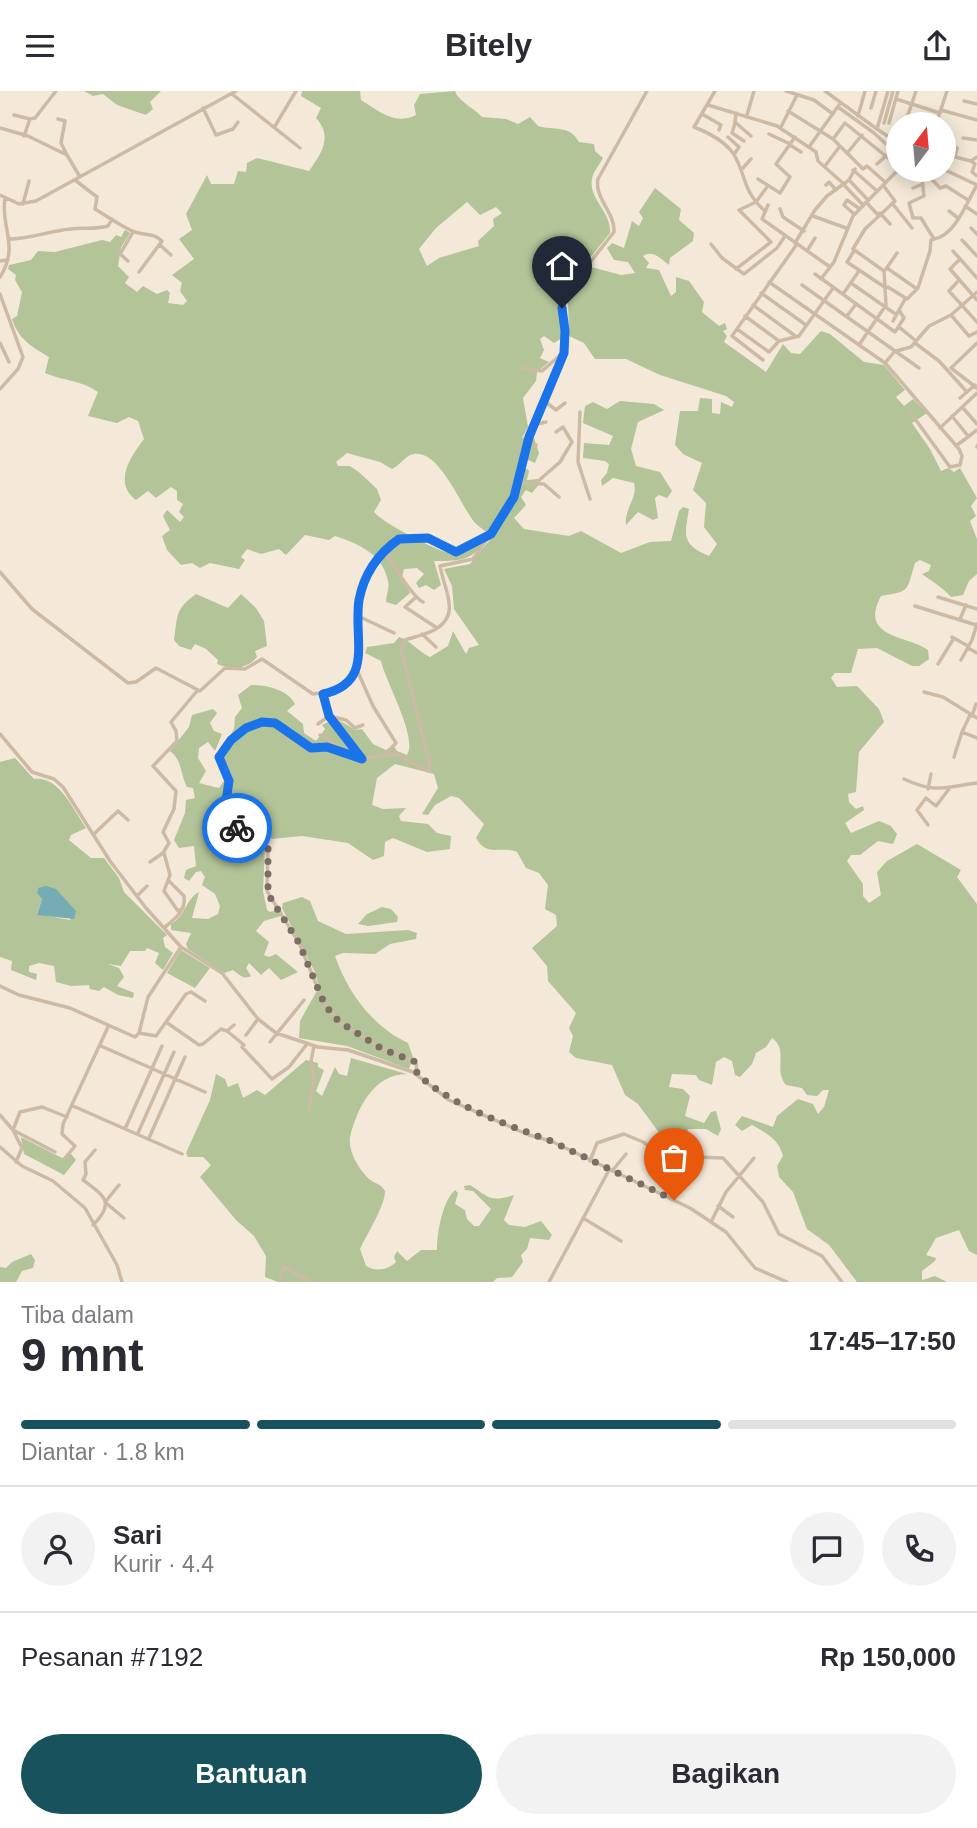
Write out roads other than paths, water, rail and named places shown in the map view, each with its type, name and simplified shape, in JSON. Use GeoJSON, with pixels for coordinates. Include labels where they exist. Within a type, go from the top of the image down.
{"type":"FeatureCollection","features":[{"type":"Feature","properties":{"kind":"street"},"geometry":{"type":"LineString","coordinates":[[14,115],[35,118],[56,91]]}},
{"type":"Feature","properties":{"kind":"street"},"geometry":{"type":"LineString","coordinates":[[275,126],[296,91]]}},
{"type":"Feature","properties":{"kind":"street"},"geometry":{"type":"LineString","coordinates":[[417,1074],[416,1062],[382,1049],[334,1017],[324,1003],[290,927],[268,894],[268,848],[239,830],[224,815],[229,781],[219,757],[231,740],[246,728],[262,722],[275,723],[307,747],[338,750],[362,759],[395,754],[423,770],[430,769],[401,652],[405,641],[437,628],[447,618],[451,606],[440,566],[473,559],[513,500],[533,425],[564,352],[563,297],[614,232],[613,219],[598,189],[598,179],[647,91]]}},
{"type":"Feature","properties":{"kind":"street"},"geometry":{"type":"LineString","coordinates":[[715,91],[694,127],[721,139],[735,153],[755,202],[765,211]]}},
{"type":"Feature","properties":{"kind":"street"},"geometry":{"type":"LineString","coordinates":[[747,115],[754,91]]}},
{"type":"Feature","properties":{"kind":"street"},"geometry":{"type":"LineString","coordinates":[[786,91],[814,100],[833,114]]}},
{"type":"Feature","properties":{"kind":"street"},"geometry":{"type":"LineString","coordinates":[[825,91],[886,144]]}},
{"type":"Feature","properties":{"kind":"street"},"geometry":{"type":"LineString","coordinates":[[859,116],[865,91]]}},
{"type":"Feature","properties":{"kind":"street"},"geometry":{"type":"LineString","coordinates":[[871,109],[875,91]]}},
{"type":"Feature","properties":{"kind":"street"},"geometry":{"type":"LineString","coordinates":[[877,129],[888,91]]}},
{"type":"Feature","properties":{"kind":"street"},"geometry":{"type":"LineString","coordinates":[[896,91],[896,100],[887,121],[896,91]]}},
{"type":"Feature","properties":{"kind":"street"},"geometry":{"type":"LineString","coordinates":[[909,112],[916,91]]}},
{"type":"Feature","properties":{"kind":"street"},"geometry":{"type":"LineString","coordinates":[[941,111],[947,91]]}},
{"type":"Feature","properties":{"kind":"street"},"geometry":{"type":"LineString","coordinates":[[0,195],[23,204],[36,201],[231,93],[300,148]]}},
{"type":"Feature","properties":{"kind":"street"},"geometry":{"type":"LineString","coordinates":[[780,128],[796,93]]}},
{"type":"Feature","properties":{"kind":"street"},"geometry":{"type":"LineString","coordinates":[[896,100],[977,120]]}},
{"type":"Feature","properties":{"kind":"street"},"geometry":{"type":"LineString","coordinates":[[964,101],[977,104]]}},
{"type":"Feature","properties":{"kind":"street"},"geometry":{"type":"LineString","coordinates":[[708,105],[747,115],[795,137],[818,153],[818,161],[824,167],[890,224]]}},
{"type":"Feature","properties":{"kind":"street"},"geometry":{"type":"LineString","coordinates":[[809,147],[839,105]]}},
{"type":"Feature","properties":{"kind":"street"},"geometry":{"type":"LineString","coordinates":[[839,105],[886,135]]}},
{"type":"Feature","properties":{"kind":"street"},"geometry":{"type":"LineString","coordinates":[[203,108],[216,135],[233,129],[238,122]]}},
{"type":"Feature","properties":{"kind":"street"},"geometry":{"type":"LineString","coordinates":[[788,111],[833,139],[863,169],[867,166],[895,200],[879,214],[847,262],[905,299]]}},
{"type":"Feature","properties":{"kind":"street"},"geometry":{"type":"LineString","coordinates":[[736,113],[732,133],[744,141]]}},
{"type":"Feature","properties":{"kind":"street"},"geometry":{"type":"LineString","coordinates":[[702,114],[720,127],[734,124],[751,135]]}},
{"type":"Feature","properties":{"kind":"street"},"geometry":{"type":"LineString","coordinates":[[24,136],[30,119]]}},
{"type":"Feature","properties":{"kind":"street"},"geometry":{"type":"LineString","coordinates":[[58,119],[66,122],[61,143],[80,177]]}},
{"type":"Feature","properties":{"kind":"street"},"geometry":{"type":"LineString","coordinates":[[833,139],[845,123],[886,154]]}},
{"type":"Feature","properties":{"kind":"street"},"geometry":{"type":"LineString","coordinates":[[0,128],[67,155]]}},
{"type":"Feature","properties":{"kind":"street"},"geometry":{"type":"LineString","coordinates":[[769,134],[801,152]]}},
{"type":"Feature","properties":{"kind":"street"},"geometry":{"type":"LineString","coordinates":[[848,152],[862,135]]}},
{"type":"Feature","properties":{"kind":"street"},"geometry":{"type":"LineString","coordinates":[[728,137],[739,147],[735,153]]}},
{"type":"Feature","properties":{"kind":"street"},"geometry":{"type":"LineString","coordinates":[[758,179],[779,193],[790,177],[776,166],[795,137]]}},
{"type":"Feature","properties":{"kind":"street"},"geometry":{"type":"LineString","coordinates":[[963,138],[977,140]]}},
{"type":"Feature","properties":{"kind":"street"},"geometry":{"type":"LineString","coordinates":[[824,167],[840,146]]}},
{"type":"Feature","properties":{"kind":"street"},"geometry":{"type":"LineString","coordinates":[[877,164],[886,156]]}},
{"type":"Feature","properties":{"kind":"street"},"geometry":{"type":"LineString","coordinates":[[956,157],[975,164],[972,172],[977,176]]}},
{"type":"Feature","properties":{"kind":"street"},"geometry":{"type":"LineString","coordinates":[[971,161],[977,157]]}},
{"type":"Feature","properties":{"kind":"street"},"geometry":{"type":"LineString","coordinates":[[743,168],[751,159]]}},
{"type":"Feature","properties":{"kind":"street"},"geometry":{"type":"LineString","coordinates":[[763,360],[732,338],[752,305],[827,196],[844,185],[854,170],[876,190]]}},
{"type":"Feature","properties":{"kind":"street"},"geometry":{"type":"LineString","coordinates":[[893,321],[905,299],[917,289],[931,240],[944,237],[977,185],[956,175]]}},
{"type":"Feature","properties":{"kind":"street"},"geometry":{"type":"LineString","coordinates":[[75,180],[97,197],[96,210],[133,232],[154,235],[162,241],[139,272]]}},
{"type":"Feature","properties":{"kind":"street"},"geometry":{"type":"LineString","coordinates":[[849,180],[864,204]]}},
{"type":"Feature","properties":{"kind":"street"},"geometry":{"type":"LineString","coordinates":[[23,204],[29,181]]}},
{"type":"Feature","properties":{"kind":"street"},"geometry":{"type":"LineString","coordinates":[[826,185],[829,182],[836,190]]}},
{"type":"Feature","properties":{"kind":"street"},"geometry":{"type":"LineString","coordinates":[[821,279],[830,267],[854,214],[886,182]]}},
{"type":"Feature","properties":{"kind":"street"},"geometry":{"type":"LineString","coordinates":[[934,182],[940,188],[946,186],[968,200]]}},
{"type":"Feature","properties":{"kind":"street"},"geometry":{"type":"LineString","coordinates":[[913,188],[923,184],[925,196],[910,202],[911,210],[914,218],[921,218],[934,239]]}},
{"type":"Feature","properties":{"kind":"street"},"geometry":{"type":"LineString","coordinates":[[736,269],[772,241],[738,210],[755,202],[767,187]]}},
{"type":"Feature","properties":{"kind":"street"},"geometry":{"type":"LineString","coordinates":[[0,277],[8,260],[9,239],[2,214],[5,198]]}},
{"type":"Feature","properties":{"kind":"street"},"geometry":{"type":"LineString","coordinates":[[854,214],[844,205],[846,200],[864,204]]}},
{"type":"Feature","properties":{"kind":"street"},"geometry":{"type":"LineString","coordinates":[[892,203],[912,228]]}},
{"type":"Feature","properties":{"kind":"street"},"geometry":{"type":"LineString","coordinates":[[768,205],[762,219],[830,267]]}},
{"type":"Feature","properties":{"kind":"street"},"geometry":{"type":"LineString","coordinates":[[965,206],[977,214]]}},
{"type":"Feature","properties":{"kind":"street"},"geometry":{"type":"LineString","coordinates":[[780,209],[783,217],[804,231]]}},
{"type":"Feature","properties":{"kind":"street"},"geometry":{"type":"LineString","coordinates":[[949,211],[958,218]]}},
{"type":"Feature","properties":{"kind":"street"},"geometry":{"type":"LineString","coordinates":[[813,216],[846,228]]}},
{"type":"Feature","properties":{"kind":"street"},"geometry":{"type":"LineString","coordinates":[[9,239],[69,229],[94,229],[108,226],[112,219]]}},
{"type":"Feature","properties":{"kind":"street"},"geometry":{"type":"LineString","coordinates":[[971,228],[977,234]]}},
{"type":"Feature","properties":{"kind":"street"},"geometry":{"type":"LineString","coordinates":[[128,261],[120,254],[133,232]]}},
{"type":"Feature","properties":{"kind":"street"},"geometry":{"type":"LineString","coordinates":[[711,244],[736,269],[745,274],[777,249],[785,236]]}},
{"type":"Feature","properties":{"kind":"street"},"geometry":{"type":"LineString","coordinates":[[807,251],[815,238]]}},
{"type":"Feature","properties":{"kind":"street"},"geometry":{"type":"LineString","coordinates":[[962,240],[977,256]]}},
{"type":"Feature","properties":{"kind":"street"},"geometry":{"type":"LineString","coordinates":[[858,242],[863,245]]}},
{"type":"Feature","properties":{"kind":"street"},"geometry":{"type":"LineString","coordinates":[[160,245],[171,255]]}},
{"type":"Feature","properties":{"kind":"street"},"geometry":{"type":"LineString","coordinates":[[854,251],[917,289]]}},
{"type":"Feature","properties":{"kind":"street"},"geometry":{"type":"LineString","coordinates":[[953,265],[953,251],[977,278]]}},
{"type":"Feature","properties":{"kind":"street"},"geometry":{"type":"LineString","coordinates":[[859,345],[885,307],[885,270],[897,253]]}},
{"type":"Feature","properties":{"kind":"street"},"geometry":{"type":"LineString","coordinates":[[886,363],[896,351],[908,349],[929,326],[951,315],[976,296],[950,269],[960,259]]}},
{"type":"Feature","properties":{"kind":"street"},"geometry":{"type":"LineString","coordinates":[[0,261],[8,260]]}},
{"type":"Feature","properties":{"kind":"street"},"geometry":{"type":"LineString","coordinates":[[843,294],[859,271]]}},
{"type":"Feature","properties":{"kind":"street"},"geometry":{"type":"LineString","coordinates":[[815,274],[895,332],[900,327],[904,317],[851,283]]}},
{"type":"Feature","properties":{"kind":"street"},"geometry":{"type":"LineString","coordinates":[[959,281],[949,291],[977,321]]}},
{"type":"Feature","properties":{"kind":"street"},"geometry":{"type":"LineString","coordinates":[[769,282],[886,363],[956,446],[962,456],[960,465],[954,469],[910,412]]}},
{"type":"Feature","properties":{"kind":"street"},"geometry":{"type":"LineString","coordinates":[[802,285],[919,368]]}},
{"type":"Feature","properties":{"kind":"street"},"geometry":{"type":"LineString","coordinates":[[752,305],[799,336],[833,288]]}},
{"type":"Feature","properties":{"kind":"street"},"geometry":{"type":"LineString","coordinates":[[761,293],[806,325]]}},
{"type":"Feature","properties":{"kind":"street"},"geometry":{"type":"LineString","coordinates":[[0,294],[23,357],[18,369],[0,389]]}},
{"type":"Feature","properties":{"kind":"street"},"geometry":{"type":"LineString","coordinates":[[847,317],[856,304]]}},
{"type":"Feature","properties":{"kind":"street"},"geometry":{"type":"LineString","coordinates":[[951,315],[969,336],[977,332]]}},
{"type":"Feature","properties":{"kind":"street"},"geometry":{"type":"LineString","coordinates":[[745,316],[779,341]]}},
{"type":"Feature","properties":{"kind":"street"},"geometry":{"type":"LineString","coordinates":[[900,327],[939,361],[967,392]]}},
{"type":"Feature","properties":{"kind":"street"},"geometry":{"type":"LineString","coordinates":[[737,328],[770,351],[779,341],[790,339],[794,335]]}},
{"type":"Feature","properties":{"kind":"street"},"geometry":{"type":"LineString","coordinates":[[0,343],[9,362]]}},
{"type":"Feature","properties":{"kind":"street"},"geometry":{"type":"LineString","coordinates":[[960,398],[976,386],[961,378],[951,368],[977,343]]}},
{"type":"Feature","properties":{"kind":"street"},"geometry":{"type":"LineString","coordinates":[[523,368],[542,371],[564,352]]}},
{"type":"Feature","properties":{"kind":"street"},"geometry":{"type":"LineString","coordinates":[[940,428],[977,393]]}},
{"type":"Feature","properties":{"kind":"street"},"geometry":{"type":"LineString","coordinates":[[543,400],[556,410],[565,403]]}},
{"type":"Feature","properties":{"kind":"street"},"geometry":{"type":"LineString","coordinates":[[963,408],[977,424]]}},
{"type":"Feature","properties":{"kind":"street"},"geometry":{"type":"LineString","coordinates":[[580,412],[575,442],[579,474],[590,499]]}},
{"type":"Feature","properties":{"kind":"street"},"geometry":{"type":"LineString","coordinates":[[952,416],[969,437]]}},
{"type":"Feature","properties":{"kind":"street"},"geometry":{"type":"LineString","coordinates":[[533,425],[546,422]]}},
{"type":"Feature","properties":{"kind":"street"},"geometry":{"type":"LineString","coordinates":[[556,432],[563,428],[575,442]]}},
{"type":"Feature","properties":{"kind":"street"},"geometry":{"type":"LineString","coordinates":[[956,446],[977,430]]}},
{"type":"Feature","properties":{"kind":"street"},"geometry":{"type":"LineString","coordinates":[[537,482],[560,462],[575,442]]}},
{"type":"Feature","properties":{"kind":"street"},"geometry":{"type":"LineString","coordinates":[[525,449],[536,445]]}},
{"type":"Feature","properties":{"kind":"street"},"geometry":{"type":"LineString","coordinates":[[518,483],[537,482],[547,485],[559,497]]}},
{"type":"Feature","properties":{"kind":"street"},"geometry":{"type":"LineString","coordinates":[[383,756],[393,749],[396,743],[373,706],[357,670],[358,616],[366,577],[380,555],[399,539],[422,538],[458,552],[491,534]]}},
{"type":"Feature","properties":{"kind":"street"},"geometry":{"type":"LineString","coordinates":[[387,551],[390,561],[415,598],[422,602]]}},
{"type":"Feature","properties":{"kind":"street"},"geometry":{"type":"LineString","coordinates":[[0,572],[25,603],[125,681],[133,684],[156,668],[197,691]]}},
{"type":"Feature","properties":{"kind":"street"},"geometry":{"type":"LineString","coordinates":[[938,597],[977,609]]}},
{"type":"Feature","properties":{"kind":"street"},"geometry":{"type":"LineString","coordinates":[[415,598],[405,607],[437,628]]}},
{"type":"Feature","properties":{"kind":"street"},"geometry":{"type":"LineString","coordinates":[[960,619],[966,605]]}},
{"type":"Feature","properties":{"kind":"street"},"geometry":{"type":"LineString","coordinates":[[915,606],[977,624],[961,660]]}},
{"type":"Feature","properties":{"kind":"street"},"geometry":{"type":"LineString","coordinates":[[358,616],[394,633]]}},
{"type":"Feature","properties":{"kind":"street"},"geometry":{"type":"LineString","coordinates":[[422,634],[436,647]]}},
{"type":"Feature","properties":{"kind":"street"},"geometry":{"type":"LineString","coordinates":[[938,664],[953,637],[977,653]]}},
{"type":"Feature","properties":{"kind":"street"},"geometry":{"type":"LineString","coordinates":[[150,862],[163,853],[169,842],[163,830],[174,809],[176,789],[161,778],[153,766],[177,741],[171,722],[197,691],[225,668],[245,669],[262,659],[312,694],[323,694],[343,687],[357,670]]}},
{"type":"Feature","properties":{"kind":"street"},"geometry":{"type":"LineString","coordinates":[[924,692],[943,697],[973,716]]}},
{"type":"Feature","properties":{"kind":"street"},"geometry":{"type":"LineString","coordinates":[[323,694],[329,716],[362,759]]}},
{"type":"Feature","properties":{"kind":"street"},"geometry":{"type":"LineString","coordinates":[[954,757],[962,732],[973,716],[976,704]]}},
{"type":"Feature","properties":{"kind":"street"},"geometry":{"type":"LineString","coordinates":[[318,724],[329,716],[346,720],[355,728],[363,725]]}},
{"type":"Feature","properties":{"kind":"street"},"geometry":{"type":"LineString","coordinates":[[962,732],[977,738]]}},
{"type":"Feature","properties":{"kind":"street"},"geometry":{"type":"LineString","coordinates":[[0,734],[32,772],[54,779],[63,787],[137,896],[181,947],[222,973],[258,1019],[276,1034],[313,1046],[348,1050],[417,1074],[449,1100],[529,1135],[551,1141],[684,1205],[734,1240],[755,1268],[787,1282]]}},
{"type":"Feature","properties":{"kind":"street"},"geometry":{"type":"LineString","coordinates":[[320,736],[330,740],[338,750]]}},
{"type":"Feature","properties":{"kind":"street"},"geometry":{"type":"LineString","coordinates":[[928,789],[932,773]]}},
{"type":"Feature","properties":{"kind":"street"},"geometry":{"type":"LineString","coordinates":[[905,779],[928,789],[949,789],[977,783]]}},
{"type":"Feature","properties":{"kind":"street"},"geometry":{"type":"LineString","coordinates":[[928,825],[917,810],[922,801],[926,798],[936,806],[949,789]]}},
{"type":"Feature","properties":{"kind":"street"},"geometry":{"type":"LineString","coordinates":[[94,834],[117,812],[128,820]]}},
{"type":"Feature","properties":{"kind":"street"},"geometry":{"type":"LineString","coordinates":[[163,853],[170,874],[164,891],[173,908],[178,911],[183,908]]}},
{"type":"Feature","properties":{"kind":"street"},"geometry":{"type":"LineString","coordinates":[[165,927],[183,908],[185,896],[169,881]]}},
{"type":"Feature","properties":{"kind":"street"},"geometry":{"type":"LineString","coordinates":[[137,896],[147,886]]}},
{"type":"Feature","properties":{"kind":"street"},"geometry":{"type":"LineString","coordinates":[[0,986],[19,995],[70,1008],[133,1037],[139,1033],[148,997],[181,947]]}},
{"type":"Feature","properties":{"kind":"street"},"geometry":{"type":"LineString","coordinates":[[139,1033],[156,1036],[186,993],[191,992],[205,1000]]}},
{"type":"Feature","properties":{"kind":"street"},"geometry":{"type":"LineString","coordinates":[[270,1042],[304,1000]]}},
{"type":"Feature","properties":{"kind":"street"},"geometry":{"type":"LineString","coordinates":[[246,1035],[258,1019]]}},
{"type":"Feature","properties":{"kind":"street"},"geometry":{"type":"LineString","coordinates":[[166,1022],[199,1045],[221,1029],[227,1031],[244,1045],[242,1047],[272,1079],[289,1067],[307,1044]]}},
{"type":"Feature","properties":{"kind":"street"},"geometry":{"type":"LineString","coordinates":[[227,1031],[234,1025]]}},
{"type":"Feature","properties":{"kind":"street"},"geometry":{"type":"LineString","coordinates":[[65,1158],[75,1146],[61,1134],[108,1027]]}},
{"type":"Feature","properties":{"kind":"street"},"geometry":{"type":"LineString","coordinates":[[101,1046],[205,1092]]}},
{"type":"Feature","properties":{"kind":"street"},"geometry":{"type":"LineString","coordinates":[[309,1111],[314,1080],[311,1061],[313,1046]]}},
{"type":"Feature","properties":{"kind":"street"},"geometry":{"type":"LineString","coordinates":[[125,1129],[162,1047]]}},
{"type":"Feature","properties":{"kind":"street"},"geometry":{"type":"LineString","coordinates":[[137,1134],[174,1052]]}},
{"type":"Feature","properties":{"kind":"street"},"geometry":{"type":"LineString","coordinates":[[149,1139],[185,1057]]}},
{"type":"Feature","properties":{"kind":"street"},"geometry":{"type":"LineString","coordinates":[[73,1106],[182,1154]]}},
{"type":"Feature","properties":{"kind":"street"},"geometry":{"type":"LineString","coordinates":[[13,1130],[16,1116],[27,1109],[42,1107],[67,1117]]}},
{"type":"Feature","properties":{"kind":"street"},"geometry":{"type":"LineString","coordinates":[[0,1115],[5,1117],[22,1148],[16,1161]]}},
{"type":"Feature","properties":{"kind":"street"},"geometry":{"type":"LineString","coordinates":[[13,1130],[55,1152]]}},
{"type":"Feature","properties":{"kind":"street"},"geometry":{"type":"LineString","coordinates":[[590,1161],[597,1143],[626,1134],[665,1157],[682,1153],[697,1157],[722,1157],[763,1202],[779,1234],[822,1256],[842,1282]]}},
{"type":"Feature","properties":{"kind":"street"},"geometry":{"type":"LineString","coordinates":[[0,1147],[16,1161],[53,1181],[81,1203],[117,1265],[122,1282]]}},
{"type":"Feature","properties":{"kind":"street"},"geometry":{"type":"LineString","coordinates":[[95,1150],[85,1163],[86,1174],[83,1180],[124,1218]]}},
{"type":"Feature","properties":{"kind":"street"},"geometry":{"type":"LineString","coordinates":[[549,1282],[611,1171],[626,1154]]}},
{"type":"Feature","properties":{"kind":"street"},"geometry":{"type":"LineString","coordinates":[[711,1222],[738,1174],[754,1158]]}},
{"type":"Feature","properties":{"kind":"street"},"geometry":{"type":"LineString","coordinates":[[93,1225],[103,1214],[106,1202],[119,1185]]}},
{"type":"Feature","properties":{"kind":"street"},"geometry":{"type":"LineString","coordinates":[[752,1189],[758,1185]]}},
{"type":"Feature","properties":{"kind":"street"},"geometry":{"type":"LineString","coordinates":[[718,1206],[733,1217]]}},
{"type":"Feature","properties":{"kind":"street"},"geometry":{"type":"LineString","coordinates":[[583,1218],[621,1241]]}},
{"type":"Feature","properties":{"kind":"street"},"geometry":{"type":"LineString","coordinates":[[279,1282],[284,1266],[312,1282]]}},
{"type":"Feature","properties":{"kind":"water"},"geometry":{"type":"Polygon","coordinates":[[[46,886],[56,889],[76,911],[74,919],[37,915],[42,899],[37,893],[38,888],[46,886]]]}}]}
